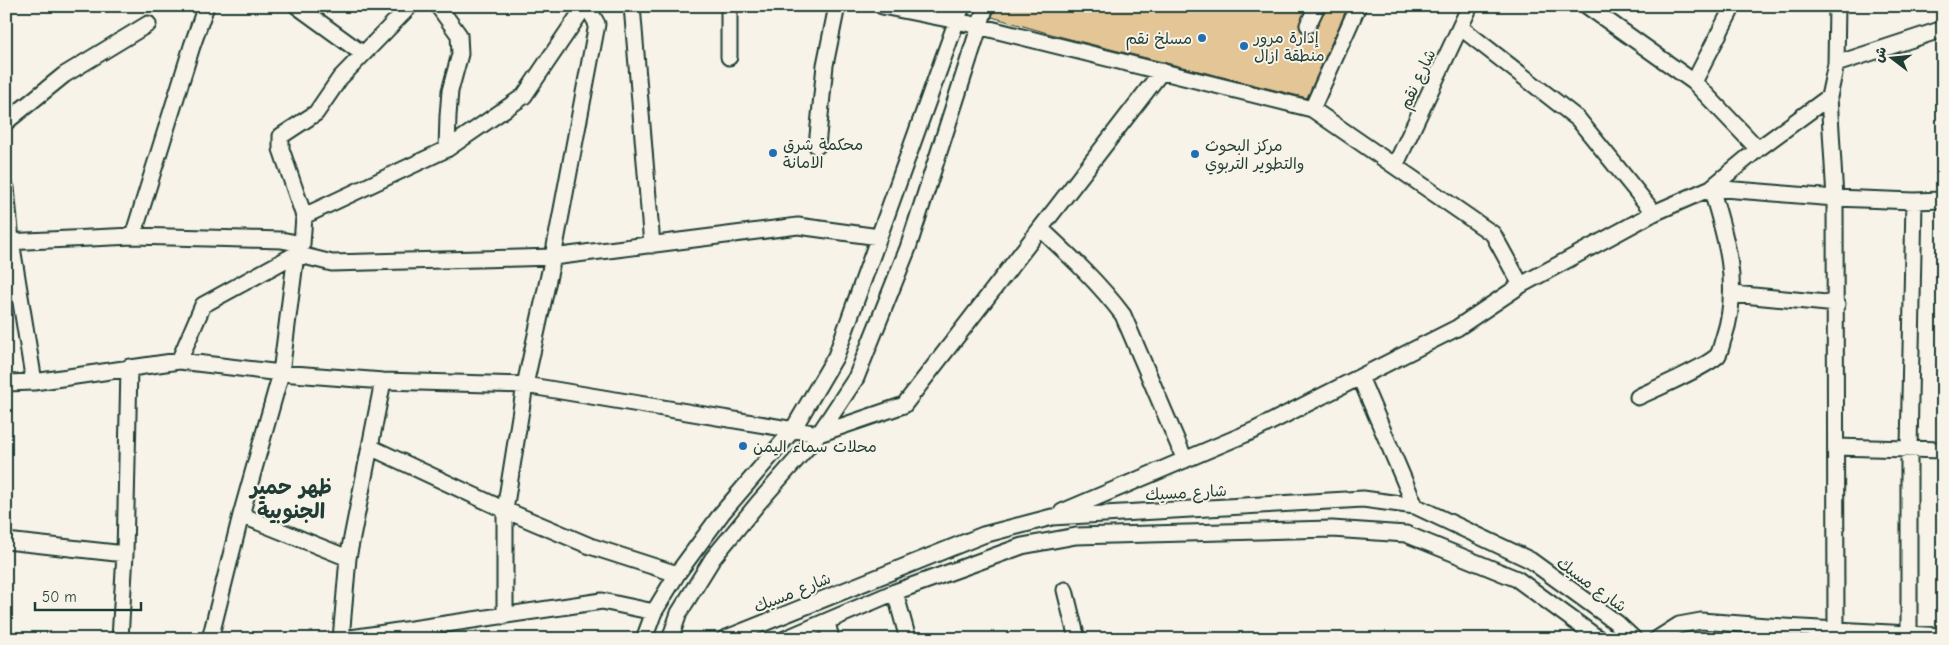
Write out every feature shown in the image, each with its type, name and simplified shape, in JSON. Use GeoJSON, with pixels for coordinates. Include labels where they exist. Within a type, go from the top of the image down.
{"type":"FeatureCollection","features":[{"type":"Feature","properties":{"kind":"street"},"geometry":{"type":"LineString","coordinates":[[132,236],[206,6]]}},
{"type":"Feature","properties":{"kind":"street"},"geometry":{"type":"LineString","coordinates":[[296,6],[363,54]]}},
{"type":"Feature","properties":{"kind":"street"},"geometry":{"type":"LineString","coordinates":[[210,639],[241,515],[281,373],[304,216],[282,149],[281,136],[316,113],[340,78],[410,6]]}},
{"type":"Feature","properties":{"kind":"street"},"geometry":{"type":"LineString","coordinates":[[438,6],[459,35],[460,54],[450,92],[447,149]]}},
{"type":"Feature","properties":{"kind":"street"},"geometry":{"type":"LineString","coordinates":[[304,216],[447,149],[524,96],[586,6],[598,24],[553,257],[525,386],[505,510],[505,616]]}},
{"type":"Feature","properties":{"kind":"street"},"geometry":{"type":"LineString","coordinates":[[632,6],[652,245]]}},
{"type":"Feature","properties":{"kind":"street"},"geometry":{"type":"LineString","coordinates":[[729,6],[729,57]]}},
{"type":"Feature","properties":{"kind":"street"},"geometry":{"type":"LineString","coordinates":[[817,146],[825,65],[837,6]]}},
{"type":"Feature","properties":{"kind":"street"},"geometry":{"type":"LineString","coordinates":[[882,6],[958,21],[1312,109],[1493,234],[1521,285]]}},
{"type":"Feature","properties":{"kind":"street"},"geometry":{"type":"LineString","coordinates":[[644,639],[654,612],[677,574],[722,513],[792,431],[836,356],[962,6]]}},
{"type":"Feature","properties":{"kind":"street"},"geometry":{"type":"LineString","coordinates":[[670,639],[679,613],[713,558],[819,434],[856,378],[901,265],[986,6]]}},
{"type":"Feature","properties":{"kind":"street"},"geometry":{"type":"LineString","coordinates":[[1308,25],[1317,6]]}},
{"type":"Feature","properties":{"kind":"street"},"geometry":{"type":"LineString","coordinates":[[1312,109],[1358,6]]}},
{"type":"Feature","properties":{"kind":"street","name":"شارع نقم"},"geometry":{"type":"LineString","coordinates":[[1395,166],[1470,6]]}},
{"type":"Feature","properties":{"kind":"street"},"geometry":{"type":"LineString","coordinates":[[1586,6],[1694,82],[1758,149]]}},
{"type":"Feature","properties":{"kind":"street"},"geometry":{"type":"LineString","coordinates":[[1836,635],[1837,304],[1835,198],[1828,97],[1836,64],[1837,6]]}},
{"type":"Feature","properties":{"kind":"street"},"geometry":{"type":"LineString","coordinates":[[1694,82],[1726,8]]}},
{"type":"Feature","properties":{"kind":"street"},"geometry":{"type":"LineString","coordinates":[[6,122],[64,75],[148,24]]}},
{"type":"Feature","properties":{"kind":"street"},"geometry":{"type":"LineString","coordinates":[[1460,27],[1578,119],[1654,213]]}},
{"type":"Feature","properties":{"kind":"street"},"geometry":{"type":"LineString","coordinates":[[1836,64],[1943,29]]}},
{"type":"Feature","properties":{"kind":"street"},"geometry":{"type":"LineString","coordinates":[[6,383],[34,382],[179,361],[281,373],[383,381],[525,386],[819,434],[904,405],[1162,71]]}},
{"type":"Feature","properties":{"kind":"street"},"geometry":{"type":"LineString","coordinates":[[1052,517],[1255,430],[1457,328],[1521,285],[1654,213],[1711,188],[1758,149],[1828,97]]}},
{"type":"Feature","properties":{"kind":"street"},"geometry":{"type":"LineString","coordinates":[[6,188],[9,241],[34,382]]}},
{"type":"Feature","properties":{"kind":"street"},"geometry":{"type":"LineString","coordinates":[[1711,188],[1835,198],[1914,201],[1943,200]]}},
{"type":"Feature","properties":{"kind":"street"},"geometry":{"type":"LineString","coordinates":[[1638,398],[1706,364],[1718,354],[1727,328],[1732,294],[1730,258],[1711,188]]}},
{"type":"Feature","properties":{"kind":"street"},"geometry":{"type":"LineString","coordinates":[[1910,637],[1909,449],[1914,201]]}},
{"type":"Feature","properties":{"kind":"street"},"geometry":{"type":"LineString","coordinates":[[9,241],[132,236],[281,240],[332,263],[553,257],[798,226],[879,237]]}},
{"type":"Feature","properties":{"kind":"street"},"geometry":{"type":"LineString","coordinates":[[1041,229],[1073,258],[1109,296],[1123,314],[1185,460]]}},
{"type":"Feature","properties":{"kind":"street"},"geometry":{"type":"LineString","coordinates":[[179,361],[203,305],[299,249]]}},
{"type":"Feature","properties":{"kind":"street"},"geometry":{"type":"LineString","coordinates":[[1732,294],[1837,304]]}},
{"type":"Feature","properties":{"kind":"street"},"geometry":{"type":"LineString","coordinates":[[120,639],[125,554],[129,367]]}},
{"type":"Feature","properties":{"kind":"street"},"geometry":{"type":"LineString","coordinates":[[1360,377],[1415,506]]}},
{"type":"Feature","properties":{"kind":"street"},"geometry":{"type":"LineString","coordinates":[[383,381],[348,558],[342,639],[602,601],[654,612]]}},
{"type":"Feature","properties":{"kind":"street"},"geometry":{"type":"LineString","coordinates":[[370,447],[505,510],[590,546],[677,574]]}},
{"type":"Feature","properties":{"kind":"street"},"geometry":{"type":"LineString","coordinates":[[1836,447],[1943,450]]}},
{"type":"Feature","properties":{"kind":"street","name":"شارع مسيك"},"geometry":{"type":"LineString","coordinates":[[724,639],[983,534],[1052,517],[1363,499],[1415,506],[1530,560],[1617,623],[1634,639]]}},
{"type":"Feature","properties":{"kind":"street"},"geometry":{"type":"LineString","coordinates":[[241,515],[348,558]]}},
{"type":"Feature","properties":{"kind":"street"},"geometry":{"type":"LineString","coordinates":[[785,639],[895,592],[1022,546],[1076,536],[1332,529],[1406,534],[1517,579],[1599,639]]}},
{"type":"Feature","properties":{"kind":"street"},"geometry":{"type":"LineString","coordinates":[[6,541],[125,554]]}},
{"type":"Feature","properties":{"kind":"street"},"geometry":{"type":"LineString","coordinates":[[1065,590],[1077,639]]}},
{"type":"Feature","properties":{"kind":"street"},"geometry":{"type":"LineString","coordinates":[[895,592],[908,639]]}},
{"type":"Feature","properties":{"kind":"street"},"geometry":{"type":"LineString","coordinates":[[1657,639],[1678,625],[1701,620],[1836,635],[1943,636]]}},
{"type":"Feature","properties":{"kind":"street"},"geometry":{"type":"LineString","coordinates":[[827,622],[831,639]]}},
{"type":"Feature","properties":{"kind":"building","name":"مسلخ نقم"},"geometry":{"type":"Polygon","coordinates":[[[995,6],[1307,6],[1299,25],[1301,31],[1308,34],[1316,29],[1326,6],[1348,6],[1307,98],[1058,36],[992,17],[995,6]]]}},
{"type":"Feature","properties":{"kind":"place","name":"مسلخ نقم"},"geometry":{"type":"Point","coordinates":[1202,38]}},
{"type":"Feature","properties":{"kind":"place","name":"إدارة مرور منطقة ازال"},"geometry":{"type":"Point","coordinates":[1244,46]}},
{"type":"Feature","properties":{"kind":"place","name":"محكمة شرق الامانة"},"geometry":{"type":"Point","coordinates":[773,153]}},
{"type":"Feature","properties":{"kind":"place","name":"مركز البحوث والتطوير التربوي"},"geometry":{"type":"Point","coordinates":[1195,154]}},
{"type":"Feature","properties":{"kind":"place","name":"محلات سماء اليمن"},"geometry":{"type":"Point","coordinates":[743,446]}},
{"type":"Feature","properties":{"kind":"district","name":"ظهر حمير الجنوبية"},"geometry":{"type":"Point","coordinates":[291,499]}}]}
